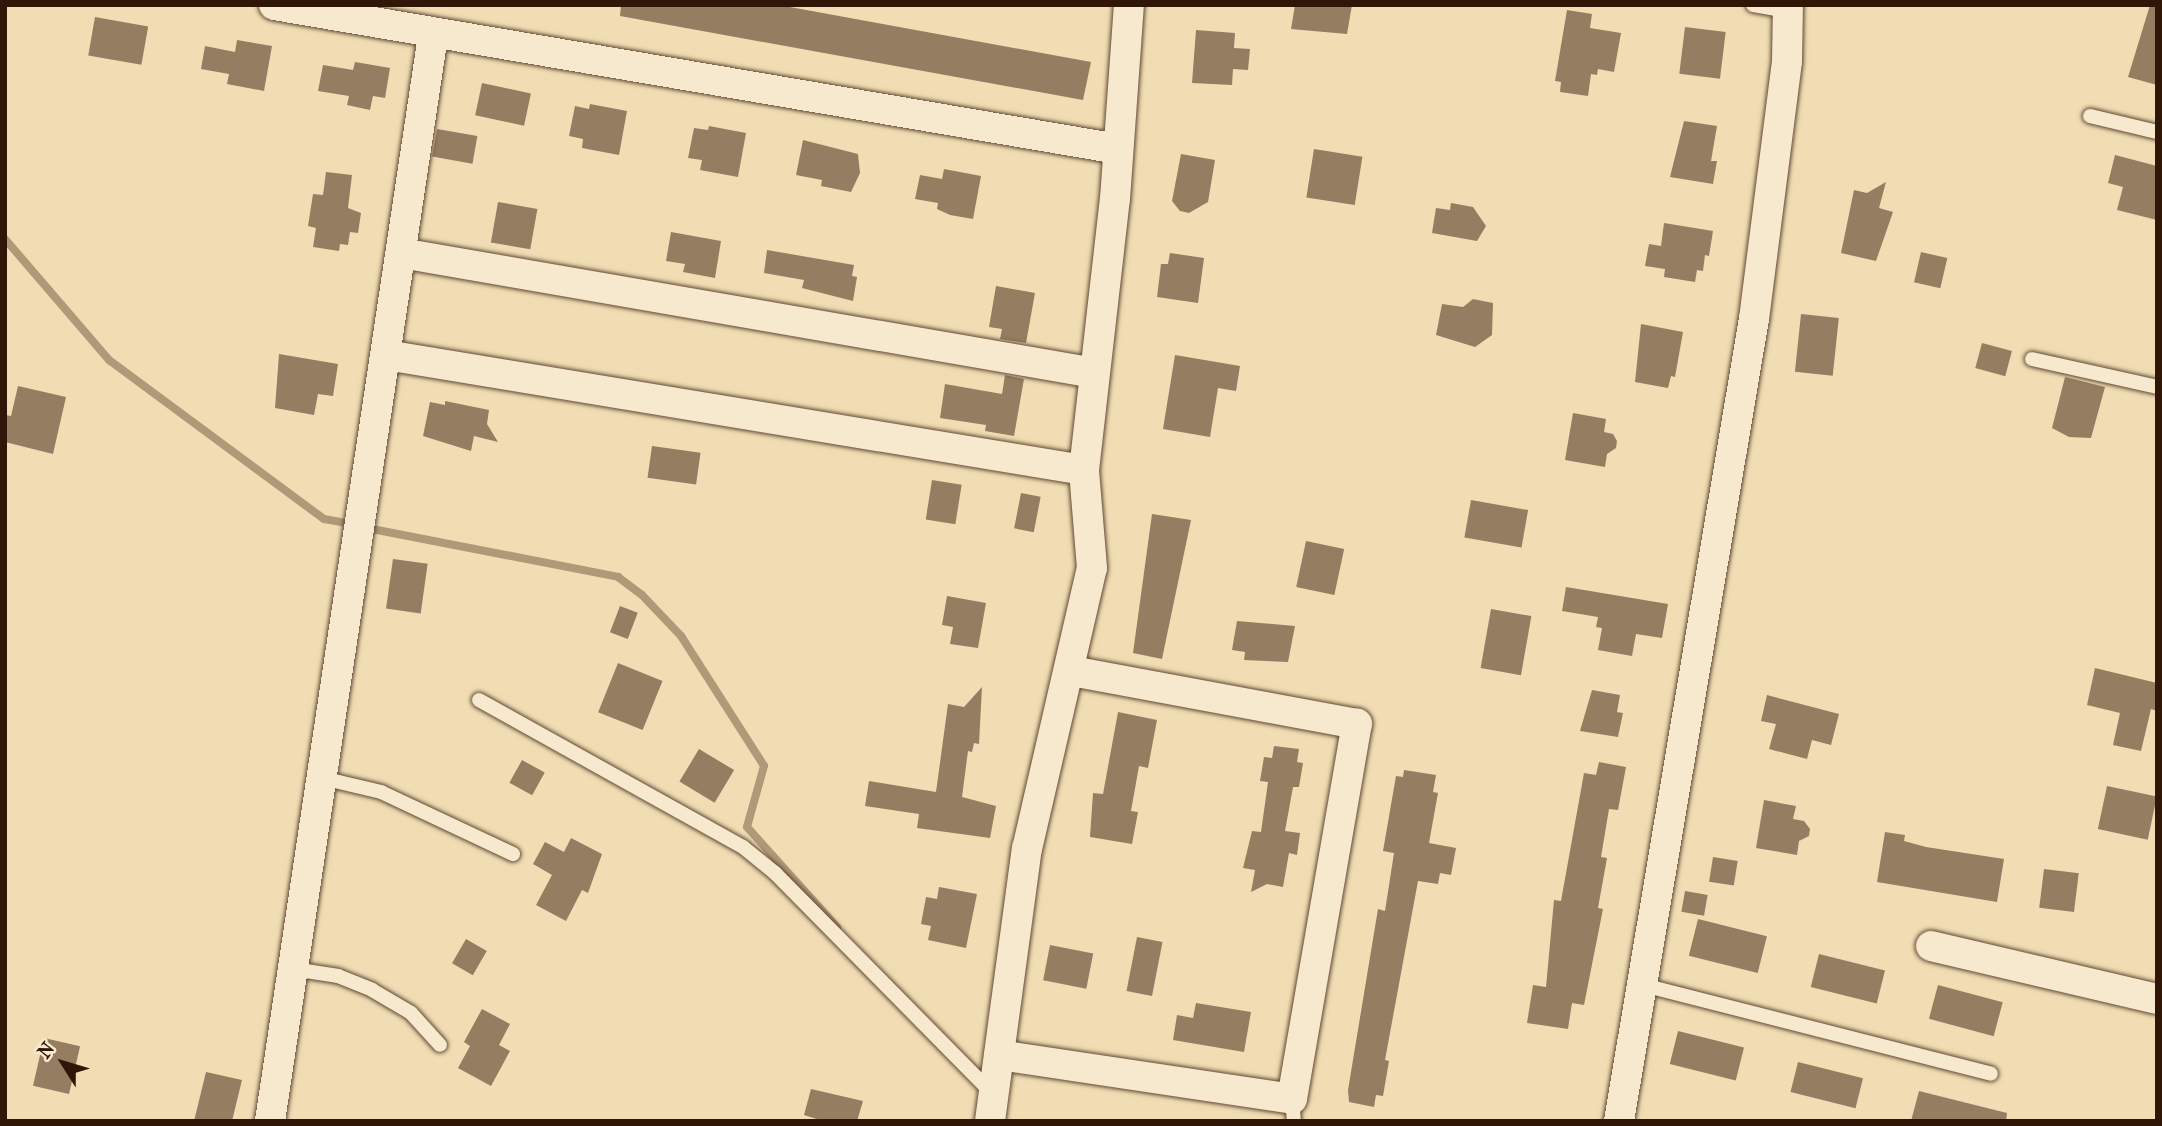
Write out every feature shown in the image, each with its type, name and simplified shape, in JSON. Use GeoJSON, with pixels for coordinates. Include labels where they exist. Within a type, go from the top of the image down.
{"type":"FeatureCollection","features":[{"type":"Feature","properties":{"kind":"street"},"geometry":{"type":"LineString","coordinates":[[274,5],[433,35],[1118,149]]}},
{"type":"Feature","properties":{"kind":"street"},"geometry":{"type":"LineString","coordinates":[[991,1107],[1027,849],[1092,568],[1084,470],[1118,149],[1129,5]]}},
{"type":"Feature","properties":{"kind":"street"},"geometry":{"type":"LineString","coordinates":[[1619,1121],[1766,241],[1787,61],[1788,8]]}},
{"type":"Feature","properties":{"kind":"street"},"geometry":{"type":"LineString","coordinates":[[270,1121],[433,35]]}},
{"type":"Feature","properties":{"kind":"street"},"geometry":{"type":"LineString","coordinates":[[401,253],[1094,373]]}},
{"type":"Feature","properties":{"kind":"street"},"geometry":{"type":"LineString","coordinates":[[386,355],[1084,470]]}},
{"type":"Feature","properties":{"kind":"street"},"geometry":{"type":"LineString","coordinates":[[999,1055],[1293,1110],[1357,724],[1070,670]]}},
{"type":"Feature","properties":{"kind":"street"},"geometry":{"type":"LineString","coordinates":[[1931,946],[2157,999]]}},
{"type":"Feature","properties":{"kind":"lane"},"geometry":{"type":"LineString","coordinates":[[1752,5],[1788,8]]}},
{"type":"Feature","properties":{"kind":"lane"},"geometry":{"type":"LineString","coordinates":[[2090,116],[2157,132]]}},
{"type":"Feature","properties":{"kind":"lane"},"geometry":{"type":"LineString","coordinates":[[2032,359],[2157,387]]}},
{"type":"Feature","properties":{"kind":"lane"},"geometry":{"type":"LineString","coordinates":[[479,700],[743,847],[775,873],[991,1107]]}},
{"type":"Feature","properties":{"kind":"lane"},"geometry":{"type":"LineString","coordinates":[[322,778],[381,792],[513,854]]}},
{"type":"Feature","properties":{"kind":"lane"},"geometry":{"type":"LineString","coordinates":[[293,969],[338,976],[372,990],[411,1013],[440,1045]]}},
{"type":"Feature","properties":{"kind":"lane"},"geometry":{"type":"LineString","coordinates":[[1643,985],[1991,1074]]}},
{"type":"Feature","properties":{"kind":"building"},"geometry":{"type":"Polygon","coordinates":[[[621,5],[779,5],[1091,62],[1083,100],[620,16],[621,5]]]}},
{"type":"Feature","properties":{"kind":"building"},"geometry":{"type":"Polygon","coordinates":[[[1295,5],[1352,5],[1347,34],[1291,29],[1295,5]]]}},
{"type":"Feature","properties":{"kind":"building"},"geometry":{"type":"Polygon","coordinates":[[[2150,5],[2157,6],[2157,85],[2128,77],[2150,5]]]}},
{"type":"Feature","properties":{"kind":"building"},"geometry":{"type":"Polygon","coordinates":[[[1567,10],[1592,14],[1590,28],[1621,33],[1614,72],[1598,69],[1597,75],[1591,74],[1588,96],[1560,92],[1561,82],[1555,81],[1567,10]]]}},
{"type":"Feature","properties":{"kind":"building"},"geometry":{"type":"Polygon","coordinates":[[[95,17],[148,26],[141,65],[88,55],[95,17]]]}},
{"type":"Feature","properties":{"kind":"building"},"geometry":{"type":"Polygon","coordinates":[[[1685,27],[1726,32],[1720,79],[1679,74],[1685,27]]]}},
{"type":"Feature","properties":{"kind":"building"},"geometry":{"type":"Polygon","coordinates":[[[1196,30],[1235,33],[1234,48],[1250,49],[1248,70],[1233,69],[1232,85],[1192,83],[1196,30]]]}},
{"type":"Feature","properties":{"kind":"building"},"geometry":{"type":"Polygon","coordinates":[[[237,40],[272,46],[264,91],[227,84],[229,74],[201,69],[205,46],[235,52],[237,40]]]}},
{"type":"Feature","properties":{"kind":"building"},"geometry":{"type":"Polygon","coordinates":[[[355,62],[390,68],[385,98],[373,96],[370,110],[347,105],[349,96],[318,91],[323,65],[353,70],[355,62]]]}},
{"type":"Feature","properties":{"kind":"building"},"geometry":{"type":"Polygon","coordinates":[[[482,83],[531,93],[524,126],[475,115],[482,83]]]}},
{"type":"Feature","properties":{"kind":"building"},"geometry":{"type":"Polygon","coordinates":[[[590,104],[627,111],[619,155],[582,148],[583,139],[569,136],[575,106],[589,109],[590,104]]]}},
{"type":"Feature","properties":{"kind":"building"},"geometry":{"type":"Polygon","coordinates":[[[1684,121],[1717,126],[1711,161],[1717,161],[1713,184],[1670,177],[1684,121]]]}},
{"type":"Feature","properties":{"kind":"building"},"geometry":{"type":"Polygon","coordinates":[[[709,126],[746,133],[738,177],[700,170],[702,160],[688,158],[694,128],[708,130],[709,126]]]}},
{"type":"Feature","properties":{"kind":"building"},"geometry":{"type":"Polygon","coordinates":[[[437,129],[477,136],[473,164],[432,157],[437,129]]]}},
{"type":"Feature","properties":{"kind":"building"},"geometry":{"type":"Polygon","coordinates":[[[803,140],[858,154],[860,173],[851,192],[821,186],[822,180],[796,175],[803,140]]]}},
{"type":"Feature","properties":{"kind":"building"},"geometry":{"type":"Polygon","coordinates":[[[1314,149],[1362,157],[1355,205],[1306,197],[1314,149]]]}},
{"type":"Feature","properties":{"kind":"building"},"geometry":{"type":"Polygon","coordinates":[[[1181,154],[1215,160],[1208,202],[1189,213],[1180,211],[1172,201],[1181,154]]]}},
{"type":"Feature","properties":{"kind":"building"},"geometry":{"type":"Polygon","coordinates":[[[2115,155],[2157,166],[2157,220],[2117,210],[2123,187],[2108,183],[2115,155]]]}},
{"type":"Feature","properties":{"kind":"building"},"geometry":{"type":"Polygon","coordinates":[[[944,169],[981,176],[973,219],[950,215],[937,209],[938,203],[915,199],[920,175],[942,179],[944,169]]]}},
{"type":"Feature","properties":{"kind":"building"},"geometry":{"type":"Polygon","coordinates":[[[326,172],[352,175],[348,208],[361,213],[358,233],[350,232],[348,245],[340,244],[339,251],[313,247],[316,228],[308,226],[313,194],[323,195],[326,172]]]}},
{"type":"Feature","properties":{"kind":"building"},"geometry":{"type":"Polygon","coordinates":[[[1886,182],[1879,208],[1893,212],[1876,261],[1841,253],[1854,190],[1867,193],[1886,182]]]}},
{"type":"Feature","properties":{"kind":"building"},"geometry":{"type":"Polygon","coordinates":[[[498,202],[537,209],[530,249],[491,242],[498,202]]]}},
{"type":"Feature","properties":{"kind":"building"},"geometry":{"type":"Polygon","coordinates":[[[1451,203],[1473,207],[1486,226],[1477,241],[1432,233],[1436,208],[1450,210],[1451,203]]]}},
{"type":"Feature","properties":{"kind":"building"},"geometry":{"type":"Polygon","coordinates":[[[1664,223],[1713,231],[1709,256],[1705,255],[1703,271],[1697,270],[1695,282],[1664,277],[1665,269],[1645,266],[1649,244],[1661,246],[1664,223]]]}},
{"type":"Feature","properties":{"kind":"building"},"geometry":{"type":"Polygon","coordinates":[[[671,232],[721,241],[715,278],[683,272],[685,264],[666,261],[671,232]]]}},
{"type":"Feature","properties":{"kind":"building"},"geometry":{"type":"Polygon","coordinates":[[[767,250],[854,265],[852,276],[857,277],[853,301],[802,288],[804,280],[764,273],[767,250]]]}},
{"type":"Feature","properties":{"kind":"building"},"geometry":{"type":"Polygon","coordinates":[[[1921,252],[1947,258],[1940,288],[1914,282],[1921,252]]]}},
{"type":"Feature","properties":{"kind":"building"},"geometry":{"type":"Polygon","coordinates":[[[1170,253],[1204,258],[1198,303],[1157,297],[1161,264],[1168,264],[1170,253]]]}},
{"type":"Feature","properties":{"kind":"building"},"geometry":{"type":"Polygon","coordinates":[[[996,286],[1035,293],[1026,343],[1000,339],[1002,329],[989,327],[996,286]]]}},
{"type":"Feature","properties":{"kind":"building"},"geometry":{"type":"Polygon","coordinates":[[[1473,299],[1493,303],[1492,335],[1475,347],[1436,335],[1442,304],[1463,307],[1473,299]]]}},
{"type":"Feature","properties":{"kind":"building"},"geometry":{"type":"Polygon","coordinates":[[[1801,314],[1839,318],[1833,376],[1795,372],[1801,314]]]}},
{"type":"Feature","properties":{"kind":"building"},"geometry":{"type":"Polygon","coordinates":[[[1641,324],[1683,332],[1675,377],[1671,376],[1668,388],[1635,382],[1641,324]]]}},
{"type":"Feature","properties":{"kind":"building"},"geometry":{"type":"Polygon","coordinates":[[[1982,343],[2012,351],[2005,376],[1975,368],[1982,343]]]}},
{"type":"Feature","properties":{"kind":"building"},"geometry":{"type":"Polygon","coordinates":[[[279,354],[338,364],[333,396],[318,394],[314,415],[275,408],[279,354]]]}},
{"type":"Feature","properties":{"kind":"building"},"geometry":{"type":"Polygon","coordinates":[[[1175,355],[1240,366],[1236,391],[1218,388],[1210,437],[1163,429],[1175,355]]]}},
{"type":"Feature","properties":{"kind":"building"},"geometry":{"type":"Polygon","coordinates":[[[1005,375],[1024,379],[1014,436],[985,431],[986,425],[940,418],[945,384],[1002,394],[1005,375]]]}},
{"type":"Feature","properties":{"kind":"building"},"geometry":{"type":"Polygon","coordinates":[[[2065,377],[2105,387],[2091,438],[2069,437],[2052,428],[2065,377]]]}},
{"type":"Feature","properties":{"kind":"building"},"geometry":{"type":"Polygon","coordinates":[[[18,386],[66,397],[53,454],[5,442],[5,415],[11,416],[18,386]]]}},
{"type":"Feature","properties":{"kind":"building"},"geometry":{"type":"Polygon","coordinates":[[[445,401],[489,410],[487,424],[498,442],[474,436],[471,451],[423,436],[430,402],[445,405],[445,401]]]}},
{"type":"Feature","properties":{"kind":"building"},"geometry":{"type":"Polygon","coordinates":[[[1573,413],[1606,419],[1604,432],[1613,434],[1617,441],[1616,448],[1607,454],[1605,467],[1565,460],[1573,413]]]}},
{"type":"Feature","properties":{"kind":"building"},"geometry":{"type":"Polygon","coordinates":[[[652,446],[701,453],[696,485],[648,478],[652,446]]]}},
{"type":"Feature","properties":{"kind":"building"},"geometry":{"type":"Polygon","coordinates":[[[932,480],[962,485],[955,524],[926,520],[932,480]]]}},
{"type":"Feature","properties":{"kind":"building"},"geometry":{"type":"Polygon","coordinates":[[[1021,493],[1041,497],[1034,532],[1014,528],[1021,493]]]}},
{"type":"Feature","properties":{"kind":"building"},"geometry":{"type":"Polygon","coordinates":[[[1471,500],[1528,510],[1522,547],[1464,537],[1471,500]]]}},
{"type":"Feature","properties":{"kind":"building"},"geometry":{"type":"Polygon","coordinates":[[[1152,514],[1191,520],[1162,659],[1133,653],[1152,514]]]}},
{"type":"Feature","properties":{"kind":"building"},"geometry":{"type":"Polygon","coordinates":[[[1306,541],[1344,549],[1334,595],[1296,587],[1306,541]]]}},
{"type":"Feature","properties":{"kind":"building"},"geometry":{"type":"Polygon","coordinates":[[[393,559],[428,564],[421,613],[386,609],[393,559]]]}},
{"type":"Feature","properties":{"kind":"building"},"geometry":{"type":"Polygon","coordinates":[[[1566,587],[1668,604],[1662,638],[1636,634],[1632,656],[1598,650],[1602,628],[1596,627],[1598,617],[1562,611],[1566,587]]]}},
{"type":"Feature","properties":{"kind":"building"},"geometry":{"type":"Polygon","coordinates":[[[947,596],[986,603],[978,648],[950,644],[953,627],[942,625],[947,596]]]}},
{"type":"Feature","properties":{"kind":"building"},"geometry":{"type":"Polygon","coordinates":[[[620,606],[638,613],[628,639],[610,632],[620,606]]]}},
{"type":"Feature","properties":{"kind":"building"},"geometry":{"type":"Polygon","coordinates":[[[1491,609],[1531,616],[1521,675],[1481,668],[1491,609]]]}},
{"type":"Feature","properties":{"kind":"building"},"geometry":{"type":"Polygon","coordinates":[[[1237,621],[1295,626],[1288,662],[1244,660],[1245,652],[1232,650],[1237,621]]]}},
{"type":"Feature","properties":{"kind":"building"},"geometry":{"type":"Polygon","coordinates":[[[618,663],[663,681],[643,730],[598,712],[618,663]]]}},
{"type":"Feature","properties":{"kind":"building"},"geometry":{"type":"Polygon","coordinates":[[[2095,668],[2157,683],[2157,711],[2151,709],[2141,751],[2113,745],[2120,713],[2087,705],[2095,668]]]}},
{"type":"Feature","properties":{"kind":"building"},"geometry":{"type":"Polygon","coordinates":[[[982,687],[979,744],[974,743],[972,752],[968,751],[962,797],[996,806],[990,838],[917,828],[919,814],[865,806],[869,781],[936,792],[948,704],[964,707],[982,687]]]}},
{"type":"Feature","properties":{"kind":"building"},"geometry":{"type":"Polygon","coordinates":[[[1592,690],[1620,695],[1617,712],[1623,713],[1618,737],[1580,731],[1592,690]]]}},
{"type":"Feature","properties":{"kind":"building"},"geometry":{"type":"Polygon","coordinates":[[[1767,695],[1839,714],[1831,745],[1812,740],[1807,759],[1769,749],[1776,724],[1761,721],[1767,695]]]}},
{"type":"Feature","properties":{"kind":"building"},"geometry":{"type":"Polygon","coordinates":[[[1118,712],[1157,720],[1148,768],[1139,766],[1131,811],[1138,812],[1132,844],[1090,837],[1093,793],[1103,794],[1118,712]]]}},
{"type":"Feature","properties":{"kind":"building"},"geometry":{"type":"Polygon","coordinates":[[[1274,746],[1299,749],[1297,762],[1303,763],[1299,787],[1293,787],[1285,831],[1300,833],[1297,855],[1289,853],[1283,887],[1267,884],[1251,892],[1255,870],[1243,868],[1252,831],[1261,832],[1268,782],[1260,781],[1264,757],[1272,758],[1274,746]]]}},
{"type":"Feature","properties":{"kind":"building"},"geometry":{"type":"Polygon","coordinates":[[[699,749],[734,770],[715,803],[679,782],[699,749]]]}},
{"type":"Feature","properties":{"kind":"building"},"geometry":{"type":"Polygon","coordinates":[[[522,760],[545,773],[532,795],[509,783],[522,760]]]}},
{"type":"Feature","properties":{"kind":"building"},"geometry":{"type":"Polygon","coordinates":[[[1599,762],[1626,767],[1618,810],[1609,809],[1601,857],[1607,858],[1598,908],[1603,909],[1584,1005],[1572,1003],[1568,1029],[1527,1023],[1533,985],[1546,987],[1554,900],[1561,901],[1584,773],[1596,775],[1599,762]]]}},
{"type":"Feature","properties":{"kind":"building"},"geometry":{"type":"Polygon","coordinates":[[[1404,770],[1436,775],[1433,792],[1438,793],[1429,843],[1456,848],[1451,875],[1440,873],[1438,884],[1418,881],[1385,1060],[1389,1061],[1383,1096],[1376,1095],[1374,1107],[1349,1102],[1348,1090],[1378,909],[1385,911],[1394,853],[1383,851],[1396,776],[1403,777],[1404,770]]]}},
{"type":"Feature","properties":{"kind":"building"},"geometry":{"type":"Polygon","coordinates":[[[2107,786],[2157,797],[2148,840],[2098,829],[2107,786]]]}},
{"type":"Feature","properties":{"kind":"building"},"geometry":{"type":"Polygon","coordinates":[[[1764,800],[1796,806],[1793,819],[1804,821],[1810,829],[1809,836],[1799,841],[1797,855],[1756,848],[1764,800]]]}},
{"type":"Feature","properties":{"kind":"building"},"geometry":{"type":"Polygon","coordinates":[[[1885,832],[1905,835],[1904,841],[1926,847],[2004,859],[1997,902],[1877,882],[1885,832]]]}},
{"type":"Feature","properties":{"kind":"building"},"geometry":{"type":"Polygon","coordinates":[[[571,838],[602,854],[588,893],[582,890],[566,921],[536,905],[552,875],[533,864],[545,842],[564,852],[571,838]]]}},
{"type":"Feature","properties":{"kind":"building"},"geometry":{"type":"Polygon","coordinates":[[[1713,857],[1738,861],[1734,886],[1709,882],[1713,857]]]}},
{"type":"Feature","properties":{"kind":"building"},"geometry":{"type":"Polygon","coordinates":[[[2044,869],[2079,873],[2074,912],[2039,908],[2044,869]]]}},
{"type":"Feature","properties":{"kind":"building"},"geometry":{"type":"Polygon","coordinates":[[[939,887],[977,894],[966,948],[928,940],[931,926],[921,924],[926,897],[937,899],[939,887]]]}},
{"type":"Feature","properties":{"kind":"building"},"geometry":{"type":"Polygon","coordinates":[[[1685,891],[1708,895],[1704,916],[1681,912],[1685,891]]]}},
{"type":"Feature","properties":{"kind":"building"},"geometry":{"type":"Polygon","coordinates":[[[1698,919],[1767,936],[1758,973],[1689,956],[1698,919]]]}},
{"type":"Feature","properties":{"kind":"building"},"geometry":{"type":"Polygon","coordinates":[[[1137,937],[1163,942],[1152,996],[1127,991],[1137,937]]]}},
{"type":"Feature","properties":{"kind":"building"},"geometry":{"type":"Polygon","coordinates":[[[466,939],[487,951],[473,975],[452,963],[466,939]]]}},
{"type":"Feature","properties":{"kind":"building"},"geometry":{"type":"Polygon","coordinates":[[[1050,945],[1093,953],[1086,989],[1043,980],[1050,945]]]}},
{"type":"Feature","properties":{"kind":"building"},"geometry":{"type":"Polygon","coordinates":[[[1819,954],[1885,970],[1877,1003],[1811,987],[1819,954]]]}},
{"type":"Feature","properties":{"kind":"building"},"geometry":{"type":"Polygon","coordinates":[[[1938,985],[2003,1002],[1994,1036],[1929,1019],[1938,985]]]}},
{"type":"Feature","properties":{"kind":"building"},"geometry":{"type":"Polygon","coordinates":[[[1196,1003],[1251,1012],[1244,1052],[1173,1040],[1177,1015],[1193,1018],[1196,1003]]]}},
{"type":"Feature","properties":{"kind":"building"},"geometry":{"type":"Polygon","coordinates":[[[482,1009],[510,1024],[499,1045],[510,1051],[491,1086],[458,1068],[470,1046],[464,1042],[482,1009]]]}},
{"type":"Feature","properties":{"kind":"building"},"geometry":{"type":"Polygon","coordinates":[[[1678,1031],[1744,1047],[1736,1080],[1670,1064],[1678,1031]]]}},
{"type":"Feature","properties":{"kind":"building"},"geometry":{"type":"Polygon","coordinates":[[[44,1038],[80,1046],[69,1094],[33,1086],[44,1038]]]}},
{"type":"Feature","properties":{"kind":"building"},"geometry":{"type":"Polygon","coordinates":[[[1798,1062],[1863,1078],[1856,1108],[1791,1092],[1798,1062]]]}},
{"type":"Feature","properties":{"kind":"building"},"geometry":{"type":"Polygon","coordinates":[[[206,1072],[242,1080],[232,1121],[194,1121],[206,1072]]]}},
{"type":"Feature","properties":{"kind":"building"},"geometry":{"type":"Polygon","coordinates":[[[811,1089],[863,1101],[857,1121],[823,1121],[804,1115],[811,1089]]]}},
{"type":"Feature","properties":{"kind":"building"},"geometry":{"type":"Polygon","coordinates":[[[1919,1091],[2007,1113],[2006,1121],[1911,1121],[1919,1091]]]}},
{"type":"Feature","properties":{"kind":"waterway"},"geometry":{"type":"LineString","coordinates":[[5,239],[109,360],[324,519],[346,523]]}},
{"type":"Feature","properties":{"kind":"waterway"},"geometry":{"type":"LineString","coordinates":[[372,529],[618,577],[642,595],[681,636],[764,766],[747,827],[837,927]]}}]}
